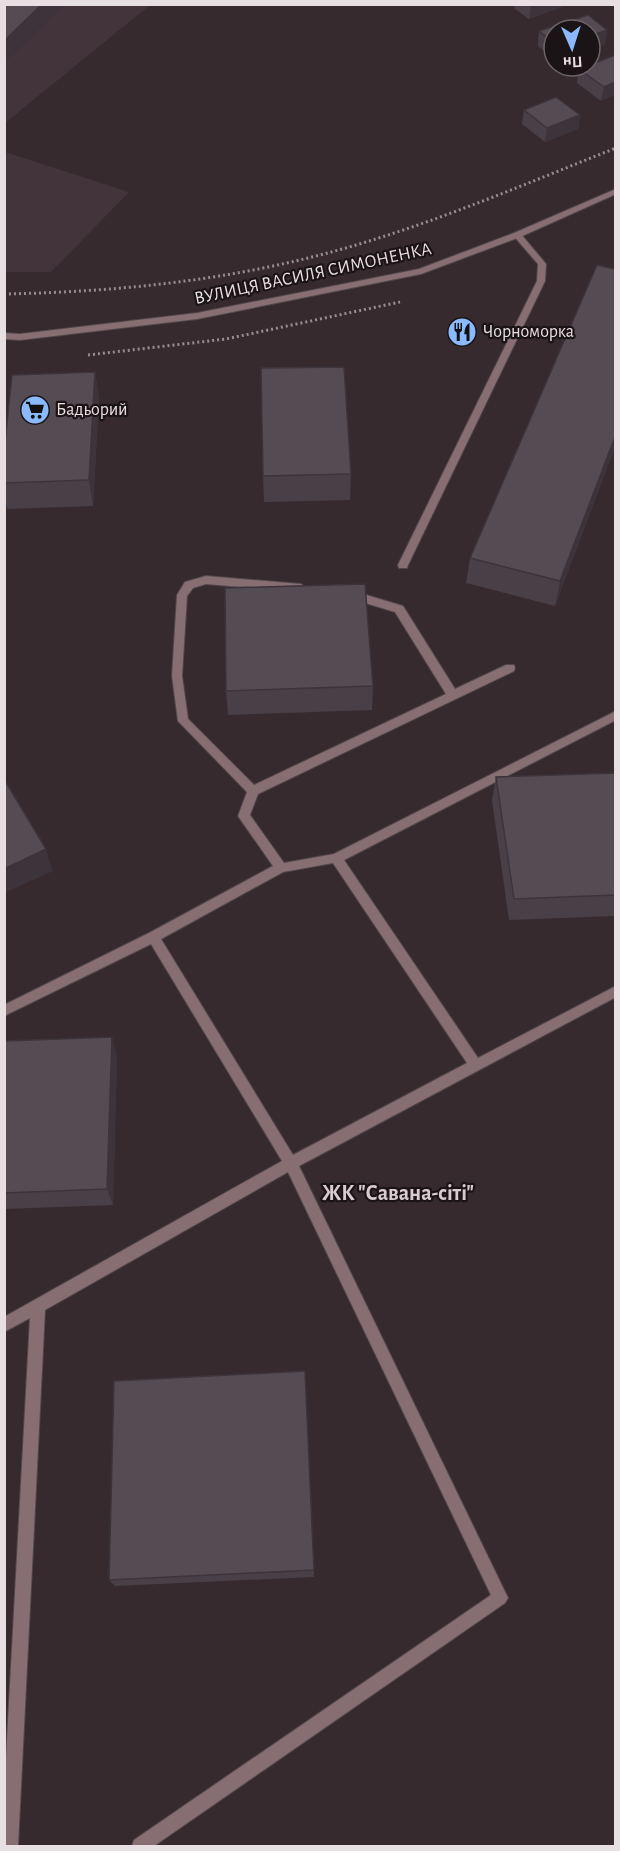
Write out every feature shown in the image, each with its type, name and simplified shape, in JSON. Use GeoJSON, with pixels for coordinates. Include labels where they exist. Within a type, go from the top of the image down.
{"type":"FeatureCollection","features":[{"type":"Feature","properties":{"kind":"street","name":"ВУЛИЦЯ ВАСИЛЯ СИМОНЕНКА"},"geometry":{"type":"LineString","coordinates":[[4,336],[20,337],[208,314],[421,272],[517,235],[615,191]]}},
{"type":"Feature","properties":{"kind":"street"},"geometry":{"type":"LineString","coordinates":[[403,566],[541,281],[542,264],[517,235]]}},
{"type":"Feature","properties":{"kind":"street"},"geometry":{"type":"LineString","coordinates":[[253,791],[183,721],[177,676],[182,595],[189,585],[206,580],[313,588]]}},
{"type":"Feature","properties":{"kind":"street"},"geometry":{"type":"LineString","coordinates":[[336,590],[399,609],[453,695]]}},
{"type":"Feature","properties":{"kind":"street"},"geometry":{"type":"LineString","coordinates":[[281,868],[244,816],[253,791],[510,668]]}},
{"type":"Feature","properties":{"kind":"street"},"geometry":{"type":"LineString","coordinates":[[4,1011],[153,937],[281,868],[336,858],[615,715]]}},
{"type":"Feature","properties":{"kind":"street"},"geometry":{"type":"LineString","coordinates":[[336,858],[475,1064]]}},
{"type":"Feature","properties":{"kind":"street"},"geometry":{"type":"LineString","coordinates":[[140,1846],[500,1598],[291,1163],[153,937]]}},
{"type":"Feature","properties":{"kind":"street"},"geometry":{"type":"LineString","coordinates":[[4,1325],[291,1163],[615,991]]}},
{"type":"Feature","properties":{"kind":"street"},"geometry":{"type":"LineString","coordinates":[[10,1846],[38,1306]]}},
{"type":"Feature","properties":{"kind":"path"},"geometry":{"type":"LineString","coordinates":[[4,294],[97,290],[173,282],[316,256],[412,226],[615,148]]}},
{"type":"Feature","properties":{"kind":"shaded area"},"geometry":{"type":"Polygon","coordinates":[[[5,5],[150,5],[5,123],[5,5]]]}},
{"type":"Feature","properties":{"kind":"shaded area"},"geometry":{"type":"Polygon","coordinates":[[[4,152],[129,192],[51,272],[5,272],[4,152]]]}},
{"type":"Feature","properties":{"kind":"building"},"geometry":{"type":"Polygon","coordinates":[[[4,4],[42,4],[4,41],[4,4]]]}},
{"type":"Feature","properties":{"kind":"building"},"geometry":{"type":"Polygon","coordinates":[[[615,55],[615,82],[604,87],[592,78],[602,78],[602,60],[615,55]]]}},
{"type":"Feature","properties":{"kind":"building"},"geometry":{"type":"Polygon","coordinates":[[[556,97],[580,115],[547,128],[524,110],[556,97]]]}},
{"type":"Feature","properties":{"kind":"building"},"geometry":{"type":"Polygon","coordinates":[[[597,265],[615,269],[615,437],[560,581],[470,558],[597,265]]]}},
{"type":"Feature","properties":{"kind":"building"},"geometry":{"type":"Polygon","coordinates":[[[344,367],[351,474],[263,476],[261,368],[344,367]]]}},
{"type":"Feature","properties":{"kind":"building"},"geometry":{"type":"Polygon","coordinates":[[[95,372],[89,480],[4,483],[4,452],[12,375],[95,372]]]}},
{"type":"Feature","properties":{"kind":"building"},"geometry":{"type":"Polygon","coordinates":[[[365,584],[373,686],[226,691],[225,588],[365,584]]]}},
{"type":"Feature","properties":{"kind":"building"},"geometry":{"type":"Polygon","coordinates":[[[615,773],[615,895],[514,899],[496,777],[615,773]]]}},
{"type":"Feature","properties":{"kind":"building"},"geometry":{"type":"Polygon","coordinates":[[[4,779],[46,849],[4,869],[4,779]]]}},
{"type":"Feature","properties":{"kind":"building"},"geometry":{"type":"Polygon","coordinates":[[[112,1037],[107,1189],[4,1193],[4,1041],[112,1037]]]}},
{"type":"Feature","properties":{"kind":"building"},"geometry":{"type":"Polygon","coordinates":[[[305,1371],[314,1570],[109,1580],[114,1381],[305,1371]]]}},
{"type":"Feature","properties":{"kind":"place","name":"Чорноморка"},"geometry":{"type":"Point","coordinates":[462,332]}},
{"type":"Feature","properties":{"kind":"place","name":"Бадьорий"},"geometry":{"type":"Point","coordinates":[35,410]}},
{"type":"Feature","properties":{"kind":"district","name":"ЖК \"Савана-сіті\""},"geometry":{"type":"Point","coordinates":[398,1193]}}]}
